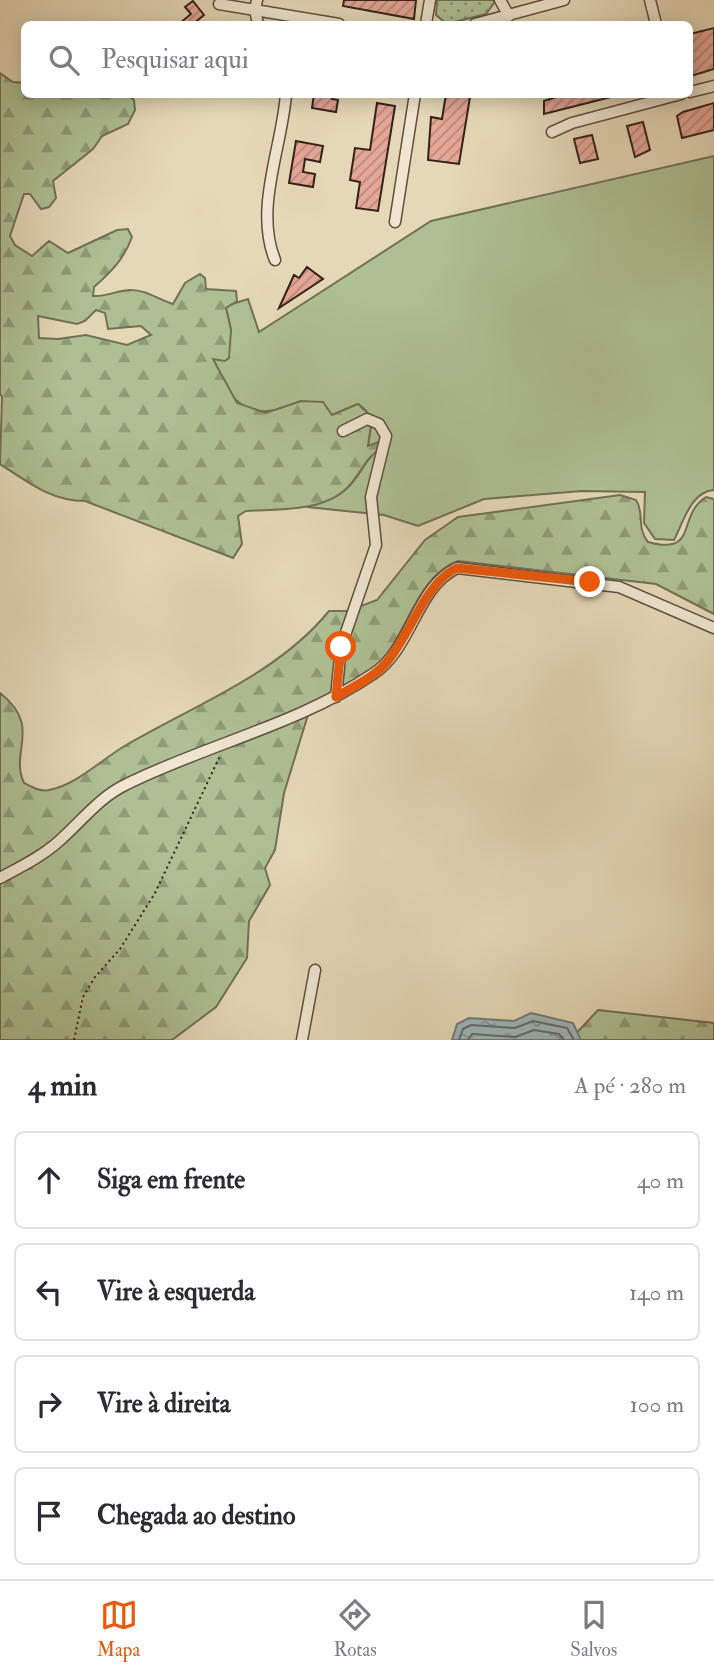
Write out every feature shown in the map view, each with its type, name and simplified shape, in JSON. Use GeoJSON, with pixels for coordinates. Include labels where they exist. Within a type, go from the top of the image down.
{"type":"FeatureCollection","features":[{"type":"Feature","properties":{"kind":"street"},"geometry":{"type":"LineString","coordinates":[[426,21],[430,0]]}},
{"type":"Feature","properties":{"kind":"street"},"geometry":{"type":"LineString","coordinates":[[500,0],[509,16]]}},
{"type":"Feature","properties":{"kind":"street"},"geometry":{"type":"LineString","coordinates":[[488,21],[565,0]]}},
{"type":"Feature","properties":{"kind":"street"},"geometry":{"type":"LineString","coordinates":[[650,0],[655,21]]}},
{"type":"Feature","properties":{"kind":"street"},"geometry":{"type":"LineString","coordinates":[[219,4],[256,5],[326,21]]}},
{"type":"Feature","properties":{"kind":"street"},"geometry":{"type":"LineString","coordinates":[[693,91],[714,86]]}},
{"type":"Feature","properties":{"kind":"street"},"geometry":{"type":"LineString","coordinates":[[275,260],[270,247],[268,203],[285,98]]}},
{"type":"Feature","properties":{"kind":"street"},"geometry":{"type":"LineString","coordinates":[[395,222],[414,98]]}},
{"type":"Feature","properties":{"kind":"street"},"geometry":{"type":"LineString","coordinates":[[552,132],[572,123],[667,98]]}},
{"type":"Feature","properties":{"kind":"street"},"geometry":{"type":"LineString","coordinates":[[336,697],[343,638],[376,545],[371,497],[386,436],[379,424],[367,419],[343,431]]}},
{"type":"Feature","properties":{"kind":"street"},"geometry":{"type":"LineString","coordinates":[[0,878],[44,854],[109,793],[227,742],[259,732],[336,697],[384,666],[401,644],[434,587],[447,572],[457,568],[619,587],[714,628]]}},
{"type":"Feature","properties":{"kind":"street"},"geometry":{"type":"LineString","coordinates":[[302,1040],[315,970]]}},
{"type":"Feature","properties":{"kind":"path"},"geometry":{"type":"LineString","coordinates":[[74,1040],[83,997],[95,977],[120,949],[156,893],[227,742]]}},
{"type":"Feature","properties":{"kind":"green space"},"geometry":{"type":"Polygon","coordinates":[[[437,0],[494,0],[486,14],[459,21],[443,21],[436,15],[437,0]]]}},
{"type":"Feature","properties":{"kind":"green space"},"geometry":{"type":"Polygon","coordinates":[[[0,73],[13,82],[21,83],[21,98],[131,98],[135,110],[128,124],[102,136],[93,149],[53,181],[56,198],[49,207],[41,209],[30,194],[24,194],[10,236],[15,245],[32,256],[49,241],[68,253],[117,230],[128,229],[132,237],[125,252],[94,287],[93,296],[137,290],[173,304],[185,283],[200,274],[205,278],[206,289],[236,291],[237,301],[226,308],[231,330],[229,358],[225,361],[213,359],[237,403],[266,413],[301,401],[323,402],[332,415],[358,404],[372,417],[368,446],[381,441],[382,447],[337,496],[300,508],[246,511],[238,516],[242,544],[233,558],[85,501],[51,494],[0,464],[0,73]],[[96,310],[85,321],[77,324],[38,316],[39,338],[58,339],[86,335],[127,345],[151,335],[141,326],[108,329],[105,313],[96,310]]]}},
{"type":"Feature","properties":{"kind":"green space"},"geometry":{"type":"Polygon","coordinates":[[[714,156],[714,490],[699,496],[694,502],[674,540],[655,539],[644,523],[645,492],[582,491],[484,499],[418,526],[384,515],[307,507],[345,490],[370,457],[382,446],[368,446],[370,422],[367,412],[358,404],[332,415],[301,401],[284,408],[256,411],[235,399],[227,389],[213,359],[231,330],[226,308],[229,305],[248,299],[259,332],[431,221],[714,156]]]}},
{"type":"Feature","properties":{"kind":"green space"},"geometry":{"type":"Polygon","coordinates":[[[620,495],[636,500],[639,505],[642,531],[648,542],[664,545],[674,544],[681,539],[697,505],[706,497],[714,499],[714,614],[656,584],[458,561],[444,568],[424,590],[393,646],[377,666],[350,685],[311,705],[284,793],[275,850],[265,868],[270,885],[249,921],[247,958],[216,1007],[172,1040],[0,1040],[0,693],[13,705],[23,728],[20,771],[24,783],[42,790],[59,787],[78,778],[123,747],[259,671],[308,634],[329,611],[348,611],[377,600],[425,540],[458,517],[620,495]]]}},
{"type":"Feature","properties":{"kind":"green space"},"geometry":{"type":"Polygon","coordinates":[[[598,1010],[714,1023],[714,1040],[570,1040],[598,1010]]]}},
{"type":"Feature","properties":{"kind":"water"},"geometry":{"type":"Polygon","coordinates":[[[531,1013],[573,1023],[581,1040],[452,1040],[457,1024],[469,1018],[514,1021],[531,1013]]]}},
{"type":"Feature","properties":{"kind":"building"},"geometry":{"type":"Polygon","coordinates":[[[344,0],[416,0],[414,19],[343,6],[344,0]]]}},
{"type":"Feature","properties":{"kind":"building"},"geometry":{"type":"Polygon","coordinates":[[[193,1],[204,15],[197,21],[183,21],[191,14],[185,7],[193,1]]]}},
{"type":"Feature","properties":{"kind":"building"},"geometry":{"type":"Polygon","coordinates":[[[714,28],[714,69],[693,75],[693,33],[714,28]]]}},
{"type":"Feature","properties":{"kind":"building"},"geometry":{"type":"Polygon","coordinates":[[[313,98],[338,100],[336,112],[312,108],[313,98]]]}},
{"type":"Feature","properties":{"kind":"building"},"geometry":{"type":"Polygon","coordinates":[[[445,98],[470,98],[459,164],[428,160],[431,117],[442,119],[445,98]]]}},
{"type":"Feature","properties":{"kind":"building"},"geometry":{"type":"Polygon","coordinates":[[[553,98],[607,98],[544,114],[544,101],[553,98]]]}},
{"type":"Feature","properties":{"kind":"building"},"geometry":{"type":"Polygon","coordinates":[[[377,103],[395,106],[378,211],[356,208],[360,182],[350,180],[355,148],[370,150],[377,103]]]}},
{"type":"Feature","properties":{"kind":"building"},"geometry":{"type":"Polygon","coordinates":[[[714,103],[714,130],[682,138],[677,116],[714,103]]]}},
{"type":"Feature","properties":{"kind":"building"},"geometry":{"type":"Polygon","coordinates":[[[643,122],[650,150],[635,157],[627,126],[643,122]]]}},
{"type":"Feature","properties":{"kind":"building"},"geometry":{"type":"Polygon","coordinates":[[[592,135],[598,159],[580,163],[574,139],[592,135]]]}},
{"type":"Feature","properties":{"kind":"building"},"geometry":{"type":"Polygon","coordinates":[[[296,141],[323,146],[320,162],[305,159],[303,172],[315,174],[313,187],[289,183],[296,141]]]}},
{"type":"Feature","properties":{"kind":"building"},"geometry":{"type":"Polygon","coordinates":[[[307,267],[323,279],[279,308],[294,275],[299,278],[307,267]]]}},
{"type":"Feature","properties":{"kind":"route"},"geometry":{"type":"LineString","coordinates":[[341,647],[336,697],[384,666],[401,644],[434,587],[447,572],[457,568],[472,568],[590,582]]}}]}
